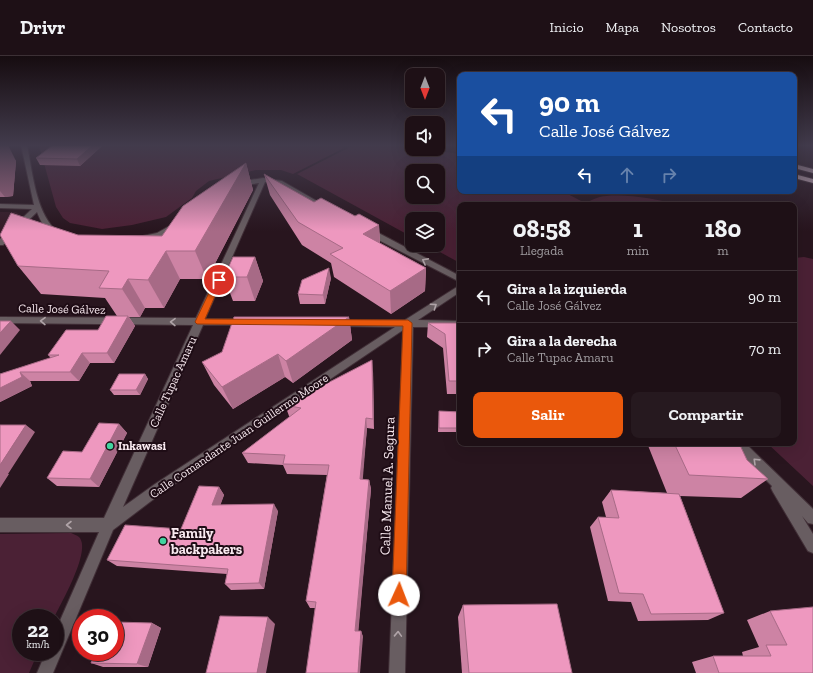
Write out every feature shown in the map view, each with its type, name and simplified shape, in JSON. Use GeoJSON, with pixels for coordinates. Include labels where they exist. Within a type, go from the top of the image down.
{"type":"FeatureCollection","features":[{"type":"Feature","properties":{"kind":"highway"},"geometry":{"type":"LineString","coordinates":[[797,177],[813,181]]}},
{"type":"Feature","properties":{"kind":"street"},"geometry":{"type":"LineString","coordinates":[[31,174],[38,207],[45,223],[52,231],[66,237]]}},
{"type":"Feature","properties":{"kind":"street"},"geometry":{"type":"LineString","coordinates":[[230,186],[263,180],[280,182],[334,212]]}},
{"type":"Feature","properties":{"kind":"street","name":"Calle Tupac Amaru"},"geometry":{"type":"LineString","coordinates":[[64,630],[108,525],[263,180]]}},
{"type":"Feature","properties":{"kind":"street"},"geometry":{"type":"LineString","coordinates":[[0,206],[38,207]]}},
{"type":"Feature","properties":{"kind":"street"},"geometry":{"type":"LineString","coordinates":[[0,243],[38,207]]}},
{"type":"Feature","properties":{"kind":"street"},"geometry":{"type":"LineString","coordinates":[[132,240],[159,235],[184,221]]}},
{"type":"Feature","properties":{"kind":"street"},"geometry":{"type":"LineString","coordinates":[[360,226],[457,277]]}},
{"type":"Feature","properties":{"kind":"street","name":"Calle Comandante Juan Guillermo Moore"},"geometry":{"type":"LineString","coordinates":[[108,525],[159,488],[457,290]]}},
{"type":"Feature","properties":{"kind":"street","name":"Calle José Gálvez"},"geometry":{"type":"LineString","coordinates":[[0,320],[254,322]]}},
{"type":"Feature","properties":{"kind":"street"},"geometry":{"type":"LineString","coordinates":[[323,323],[457,324]]}},
{"type":"Feature","properties":{"kind":"street","name":"Calle Manuel A. Segura"},"geometry":{"type":"LineString","coordinates":[[397,673],[408,323]]}},
{"type":"Feature","properties":{"kind":"street"},"geometry":{"type":"LineString","coordinates":[[740,446],[813,518]]}},
{"type":"Feature","properties":{"kind":"street"},"geometry":{"type":"LineString","coordinates":[[768,473],[813,546]]}},
{"type":"Feature","properties":{"kind":"street"},"geometry":{"type":"LineString","coordinates":[[0,525],[108,525]]}},
{"type":"Feature","properties":{"kind":"street","name":"Calle Tupac Amaru"},"geometry":{"type":"LineString","coordinates":[[45,673],[50,661]]}},
{"type":"Feature","properties":{"kind":"shaded area"},"geometry":{"type":"Polygon","coordinates":[[[47,174],[240,174],[209,181],[196,191],[192,198],[166,217],[132,225],[102,229],[70,223],[63,218],[56,207],[47,174]]]}},
{"type":"Feature","properties":{"kind":"shaded area"},"geometry":{"type":"Polygon","coordinates":[[[297,174],[405,174],[405,204],[445,204],[445,174],[457,174],[457,194],[568,194],[583,202],[457,202],[457,261],[440,252],[445,252],[445,212],[405,212],[405,233],[297,174]]]}},
{"type":"Feature","properties":{"kind":"shaded area"},"geometry":{"type":"Polygon","coordinates":[[[603,196],[634,196],[666,202],[587,202],[603,196]]]}},
{"type":"Feature","properties":{"kind":"shaded area"},"geometry":{"type":"Polygon","coordinates":[[[0,212],[16,212],[21,215],[0,234],[0,212]]]}},
{"type":"Feature","properties":{"kind":"shaded area"},"geometry":{"type":"Polygon","coordinates":[[[804,257],[813,259],[813,486],[770,446],[797,446],[797,258],[804,257]]]}},
{"type":"Feature","properties":{"kind":"shaded area"},"geometry":{"type":"Polygon","coordinates":[[[71,533],[79,537],[82,544],[82,553],[79,564],[58,609],[12,609],[12,661],[34,661],[29,673],[0,673],[0,534],[71,533]]]}},
{"type":"Feature","properties":{"kind":"building"},"geometry":{"type":"Polygon","coordinates":[[[230,174],[240,174],[195,251],[166,251],[148,280],[128,279],[122,289],[99,288],[109,271],[18,266],[0,235],[11,213],[78,235],[162,236],[183,206],[230,174]]]}},
{"type":"Feature","properties":{"kind":"building"},"geometry":{"type":"Polygon","coordinates":[[[264,174],[314,202],[321,198],[355,216],[359,214],[379,225],[363,234],[426,268],[390,291],[330,254],[343,248],[298,222],[264,174]]]}},
{"type":"Feature","properties":{"kind":"building"},"geometry":{"type":"Polygon","coordinates":[[[233,257],[255,257],[247,277],[224,277],[233,257]]]}},
{"type":"Feature","properties":{"kind":"building"},"geometry":{"type":"Polygon","coordinates":[[[329,268],[323,295],[298,294],[302,280],[329,268]]]}},
{"type":"Feature","properties":{"kind":"building"},"geometry":{"type":"Polygon","coordinates":[[[106,316],[128,316],[107,353],[82,353],[70,372],[20,372],[22,377],[0,388],[0,374],[59,355],[48,355],[66,330],[98,330],[106,316]]]}},
{"type":"Feature","properties":{"kind":"building"},"geometry":{"type":"Polygon","coordinates":[[[234,317],[349,317],[286,361],[278,354],[222,387],[202,362],[222,352],[234,317]]]}},
{"type":"Feature","properties":{"kind":"building"},"geometry":{"type":"Polygon","coordinates":[[[0,321],[11,321],[0,333],[0,321]]]}},
{"type":"Feature","properties":{"kind":"building"},"geometry":{"type":"Polygon","coordinates":[[[428,323],[457,323],[457,381],[449,381],[445,334],[428,323]]]}},
{"type":"Feature","properties":{"kind":"building"},"geometry":{"type":"Polygon","coordinates":[[[372,360],[373,419],[366,418],[360,479],[369,480],[355,631],[361,631],[358,673],[306,673],[316,602],[306,601],[329,465],[283,464],[285,455],[242,453],[301,408],[285,405],[372,360]]]}},
{"type":"Feature","properties":{"kind":"building"},"geometry":{"type":"Polygon","coordinates":[[[119,374],[145,374],[136,390],[110,390],[119,374]]]}},
{"type":"Feature","properties":{"kind":"building"},"geometry":{"type":"Polygon","coordinates":[[[439,411],[457,412],[457,428],[439,428],[439,411]]]}},
{"type":"Feature","properties":{"kind":"building"},"geometry":{"type":"Polygon","coordinates":[[[99,423],[119,424],[90,479],[47,478],[63,451],[82,452],[99,423]]]}},
{"type":"Feature","properties":{"kind":"building"},"geometry":{"type":"Polygon","coordinates":[[[0,425],[26,425],[0,465],[0,425]]]}},
{"type":"Feature","properties":{"kind":"building"},"geometry":{"type":"Polygon","coordinates":[[[675,446],[740,446],[747,460],[768,479],[689,475],[675,446]]]}},
{"type":"Feature","properties":{"kind":"building"},"geometry":{"type":"Polygon","coordinates":[[[199,486],[219,487],[212,505],[274,504],[259,583],[225,584],[228,569],[107,560],[125,525],[181,529],[199,486]]]}},
{"type":"Feature","properties":{"kind":"building"},"geometry":{"type":"Polygon","coordinates":[[[611,490],[679,494],[724,613],[651,614],[643,594],[619,593],[598,517],[619,518],[611,490]]]}},
{"type":"Feature","properties":{"kind":"building"},"geometry":{"type":"Polygon","coordinates":[[[557,604],[572,673],[469,673],[463,605],[557,604]]]}},
{"type":"Feature","properties":{"kind":"building"},"geometry":{"type":"Polygon","coordinates":[[[813,607],[813,673],[719,673],[713,656],[771,656],[766,645],[787,645],[770,611],[813,607]]]}},
{"type":"Feature","properties":{"kind":"building"},"geometry":{"type":"Polygon","coordinates":[[[220,616],[268,617],[257,673],[206,673],[220,616]]]}},
{"type":"Feature","properties":{"kind":"building"},"geometry":{"type":"Polygon","coordinates":[[[124,622],[152,623],[137,664],[91,663],[92,661],[124,661],[124,622]]]}},
{"type":"Feature","properties":{"kind":"place","name":"Inkawasi"},"geometry":{"type":"Point","coordinates":[110,446]}},
{"type":"Feature","properties":{"kind":"place","name":"Family backpakers"},"geometry":{"type":"Point","coordinates":[163,541]}},
{"type":"Feature","properties":{"kind":"route"},"geometry":{"type":"LineString","coordinates":[[219,280],[200,322],[408,323],[399,595]]}}]}
